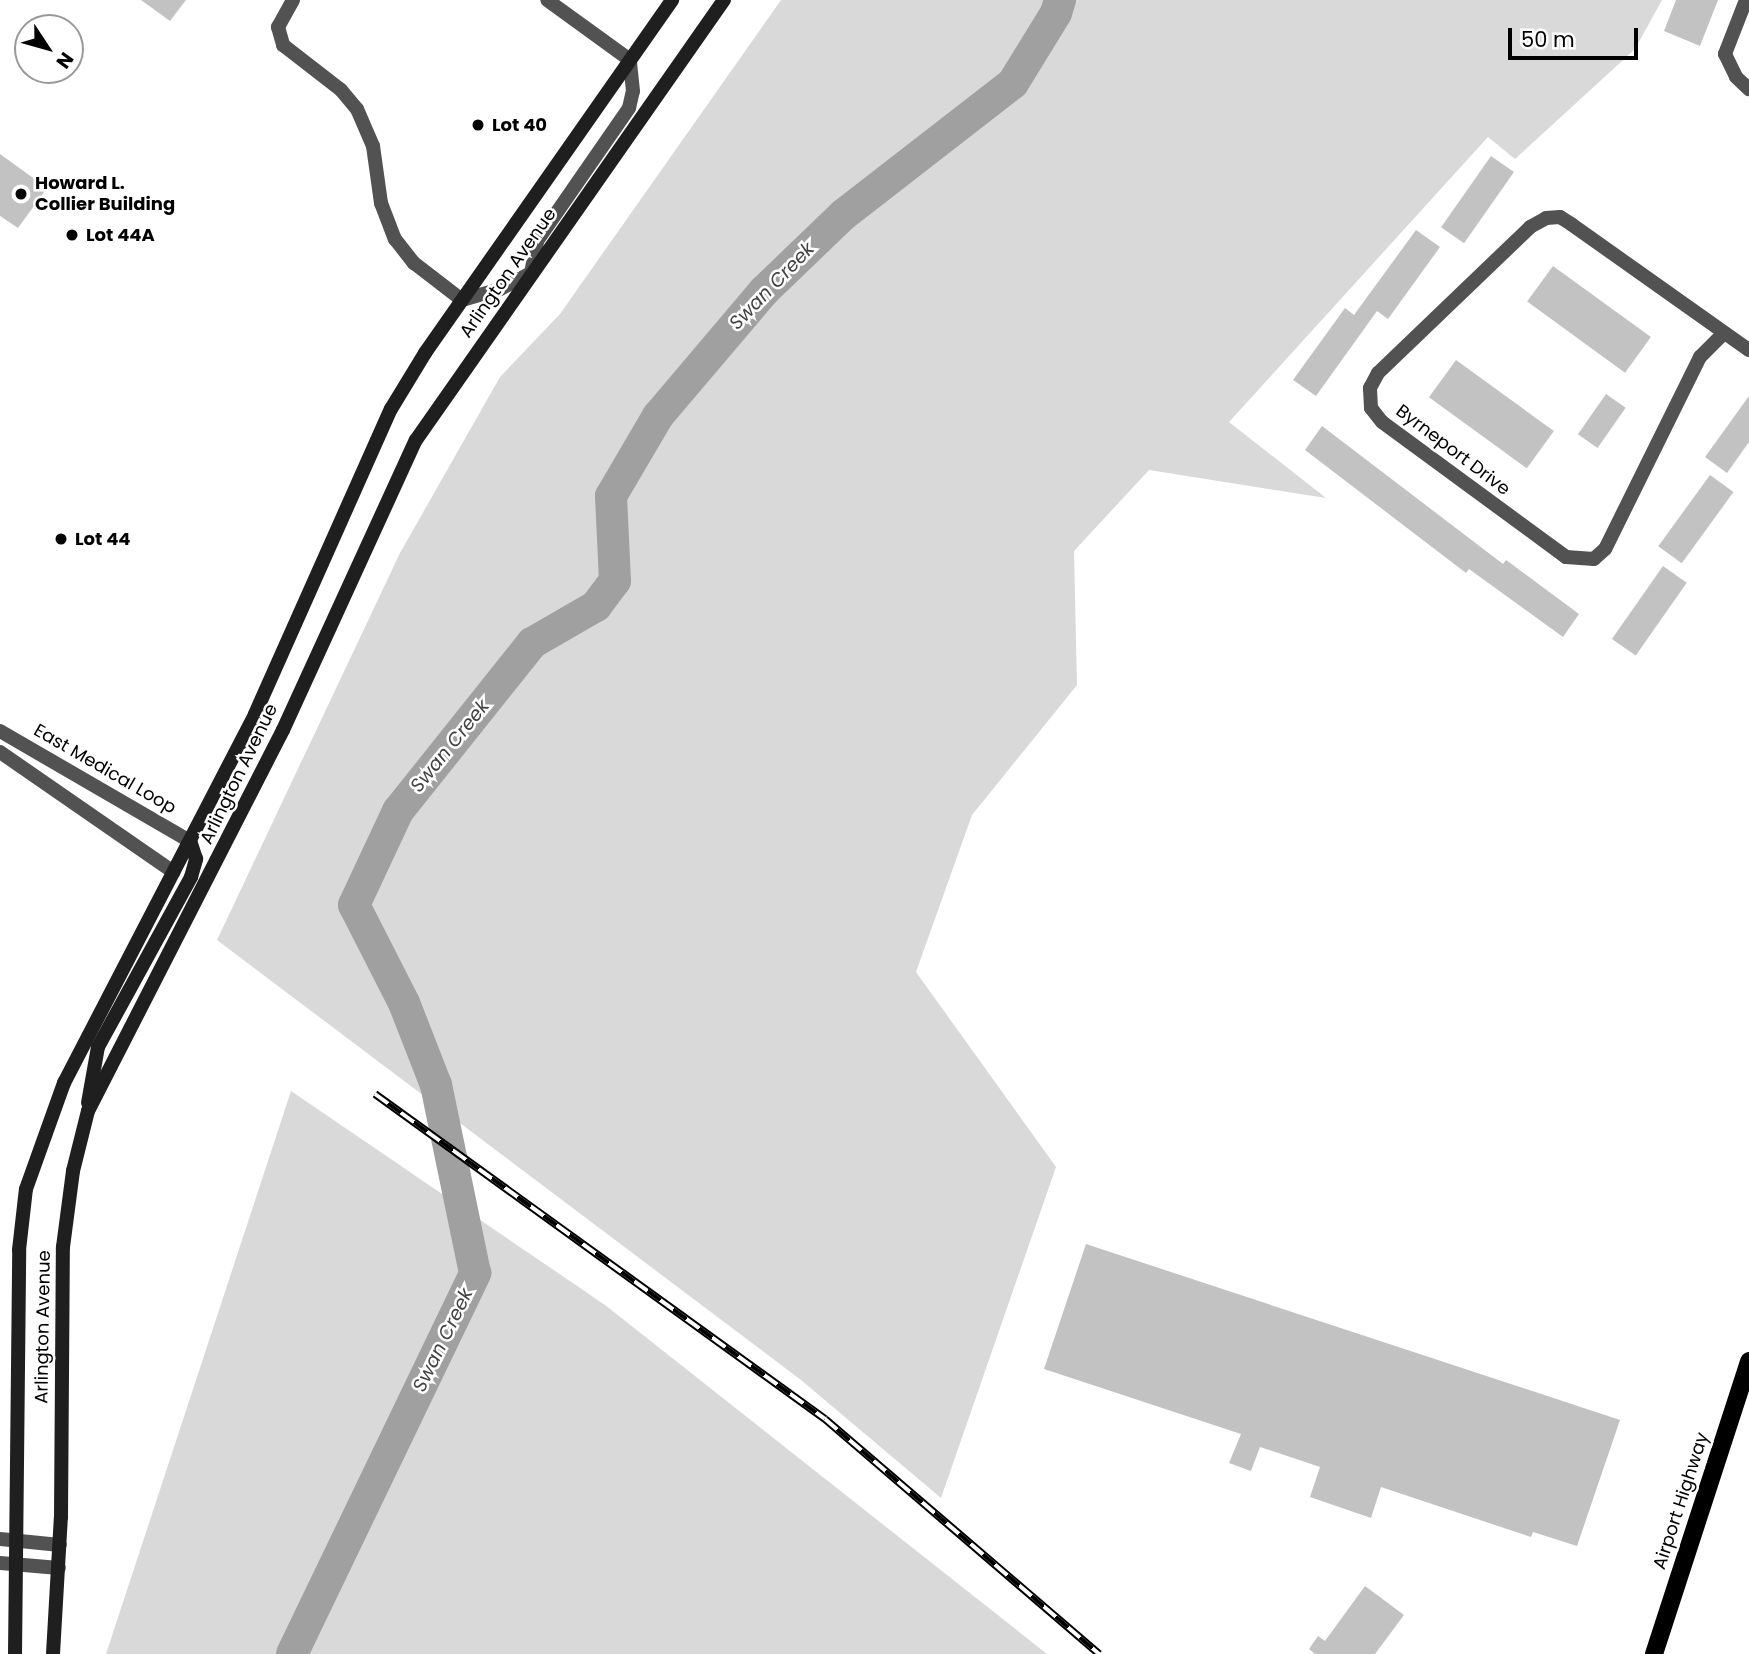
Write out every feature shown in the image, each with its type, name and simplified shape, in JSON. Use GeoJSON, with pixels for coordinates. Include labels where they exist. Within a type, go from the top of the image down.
{"type":"FeatureCollection","features":[{"type":"Feature","properties":{"kind":"main road","name":"Airport Highway"},"geometry":{"type":"LineString","coordinates":[[1654,1654],[1749,1361]]}},
{"type":"Feature","properties":{"kind":"street"},"geometry":{"type":"LineString","coordinates":[[293,0],[278,27],[283,45],[341,90],[357,109],[373,146],[381,203],[395,239],[415,263],[462,300],[500,289],[531,273],[537,241],[629,108],[633,91],[630,60],[547,0]]}},
{"type":"Feature","properties":{"kind":"street","name":"Arlington Avenue"},"geometry":{"type":"LineString","coordinates":[[15,1654],[18,1565],[19,1250],[26,1189],[76,1056],[256,714],[391,409],[462,300],[672,0]]}},
{"type":"Feature","properties":{"kind":"street","name":"Arlington Avenue"},"geometry":{"type":"LineString","coordinates":[[53,1654],[60,1545],[63,1247],[73,1171],[88,1111],[283,730],[416,440],[724,0]]}},
{"type":"Feature","properties":{"kind":"street"},"geometry":{"type":"LineString","coordinates":[[1746,0],[1726,54],[1737,77],[1749,89]]}},
{"type":"Feature","properties":{"kind":"street","name":"Byrneport Drive"},"geometry":{"type":"LineString","coordinates":[[1724,333],[1700,357],[1605,549],[1594,559],[1566,557],[1382,422],[1371,408],[1370,388],[1378,373],[1530,227],[1546,218],[1560,217],[1571,224],[1749,350]]}},
{"type":"Feature","properties":{"kind":"street","name":"East Medical Loop"},"geometry":{"type":"LineString","coordinates":[[0,731],[190,841]]}},
{"type":"Feature","properties":{"kind":"street"},"geometry":{"type":"LineString","coordinates":[[0,752],[173,872]]}},
{"type":"Feature","properties":{"kind":"street"},"geometry":{"type":"LineString","coordinates":[[88,1111],[89,1076],[98,1047],[191,877],[196,859],[190,841]]}},
{"type":"Feature","properties":{"kind":"street"},"geometry":{"type":"LineString","coordinates":[[0,1539],[60,1545]]}},
{"type":"Feature","properties":{"kind":"street"},"geometry":{"type":"LineString","coordinates":[[0,1563],[59,1568]]}},
{"type":"Feature","properties":{"kind":"shaded area"},"geometry":{"type":"Polygon","coordinates":[[[781,0],[1662,0],[1635,49],[1515,159],[1488,137],[1229,422],[1326,498],[1149,470],[1074,551],[1077,685],[972,815],[916,972],[1056,1167],[941,1498],[801,1380],[217,940],[400,553],[500,377],[560,314],[781,0]]]}},
{"type":"Feature","properties":{"kind":"shaded area"},"geometry":{"type":"Polygon","coordinates":[[[291,1091],[605,1305],[1047,1654],[106,1654],[291,1091]]]}},
{"type":"Feature","properties":{"kind":"building"},"geometry":{"type":"Polygon","coordinates":[[[141,0],[186,0],[170,21],[141,0]]]}},
{"type":"Feature","properties":{"kind":"building"},"geometry":{"type":"Polygon","coordinates":[[[1676,0],[1718,0],[1700,46],[1664,31],[1676,0]]]}},
{"type":"Feature","properties":{"kind":"building","name":"Howard L. Collier Building"},"geometry":{"type":"Polygon","coordinates":[[[0,154],[47,188],[18,228],[0,216],[0,154]]]}},
{"type":"Feature","properties":{"kind":"building"},"geometry":{"type":"Polygon","coordinates":[[[1491,156],[1514,172],[1464,243],[1441,227],[1491,156]]]}},
{"type":"Feature","properties":{"kind":"building"},"geometry":{"type":"Polygon","coordinates":[[[1416,230],[1440,247],[1388,319],[1377,311],[1316,396],[1293,380],[1345,308],[1354,315],[1416,230]]]}},
{"type":"Feature","properties":{"kind":"building"},"geometry":{"type":"Polygon","coordinates":[[[1553,266],[1651,337],[1625,373],[1527,302],[1553,266]]]}},
{"type":"Feature","properties":{"kind":"building"},"geometry":{"type":"Polygon","coordinates":[[[1456,360],[1554,431],[1527,468],[1429,397],[1456,360]]]}},
{"type":"Feature","properties":{"kind":"building"},"geometry":{"type":"Polygon","coordinates":[[[1606,394],[1626,408],[1598,448],[1578,434],[1606,394]]]}},
{"type":"Feature","properties":{"kind":"building"},"geometry":{"type":"Polygon","coordinates":[[[1749,396],[1749,442],[1727,473],[1705,457],[1749,396]]]}},
{"type":"Feature","properties":{"kind":"building"},"geometry":{"type":"Polygon","coordinates":[[[1322,426],[1503,564],[1506,560],[1579,614],[1563,637],[1469,569],[1466,573],[1305,450],[1322,426]]]}},
{"type":"Feature","properties":{"kind":"building"},"geometry":{"type":"Polygon","coordinates":[[[1710,475],[1733,492],[1682,563],[1658,546],[1710,475]]]}},
{"type":"Feature","properties":{"kind":"building"},"geometry":{"type":"Polygon","coordinates":[[[1663,566],[1687,583],[1636,656],[1612,639],[1663,566]]]}},
{"type":"Feature","properties":{"kind":"building"},"geometry":{"type":"Polygon","coordinates":[[[1086,1244],[1620,1420],[1577,1546],[1533,1532],[1531,1537],[1381,1487],[1371,1518],[1310,1497],[1320,1467],[1260,1447],[1251,1471],[1229,1463],[1241,1434],[1044,1369],[1086,1244]]]}},
{"type":"Feature","properties":{"kind":"building"},"geometry":{"type":"Polygon","coordinates":[[[1365,1586],[1404,1615],[1375,1654],[1315,1654],[1309,1649],[1318,1636],[1325,1641],[1365,1586]]]}},
{"type":"Feature","properties":{"kind":"waterway","name":"Swan Creek"},"geometry":{"type":"LineString","coordinates":[[292,1654],[475,1273],[436,1085],[404,1003],[354,905],[398,811],[532,643],[596,606],[615,581],[611,496],[658,416],[764,291],[843,215],[1013,83],[1056,13],[1060,0]]}},
{"type":"Feature","properties":{"kind":"railway"},"geometry":{"type":"LineString","coordinates":[[375,1094],[825,1419],[1099,1654]]}},
{"type":"Feature","properties":{"kind":"place","name":"Lot 40"},"geometry":{"type":"Point","coordinates":[478,125]}},
{"type":"Feature","properties":{"kind":"place","name":"Howard L. Collier Building"},"geometry":{"type":"Point","coordinates":[21,194]}},
{"type":"Feature","properties":{"kind":"place","name":"Lot 44A"},"geometry":{"type":"Point","coordinates":[72,235]}},
{"type":"Feature","properties":{"kind":"place","name":"Lot 44"},"geometry":{"type":"Point","coordinates":[61,539]}}]}
